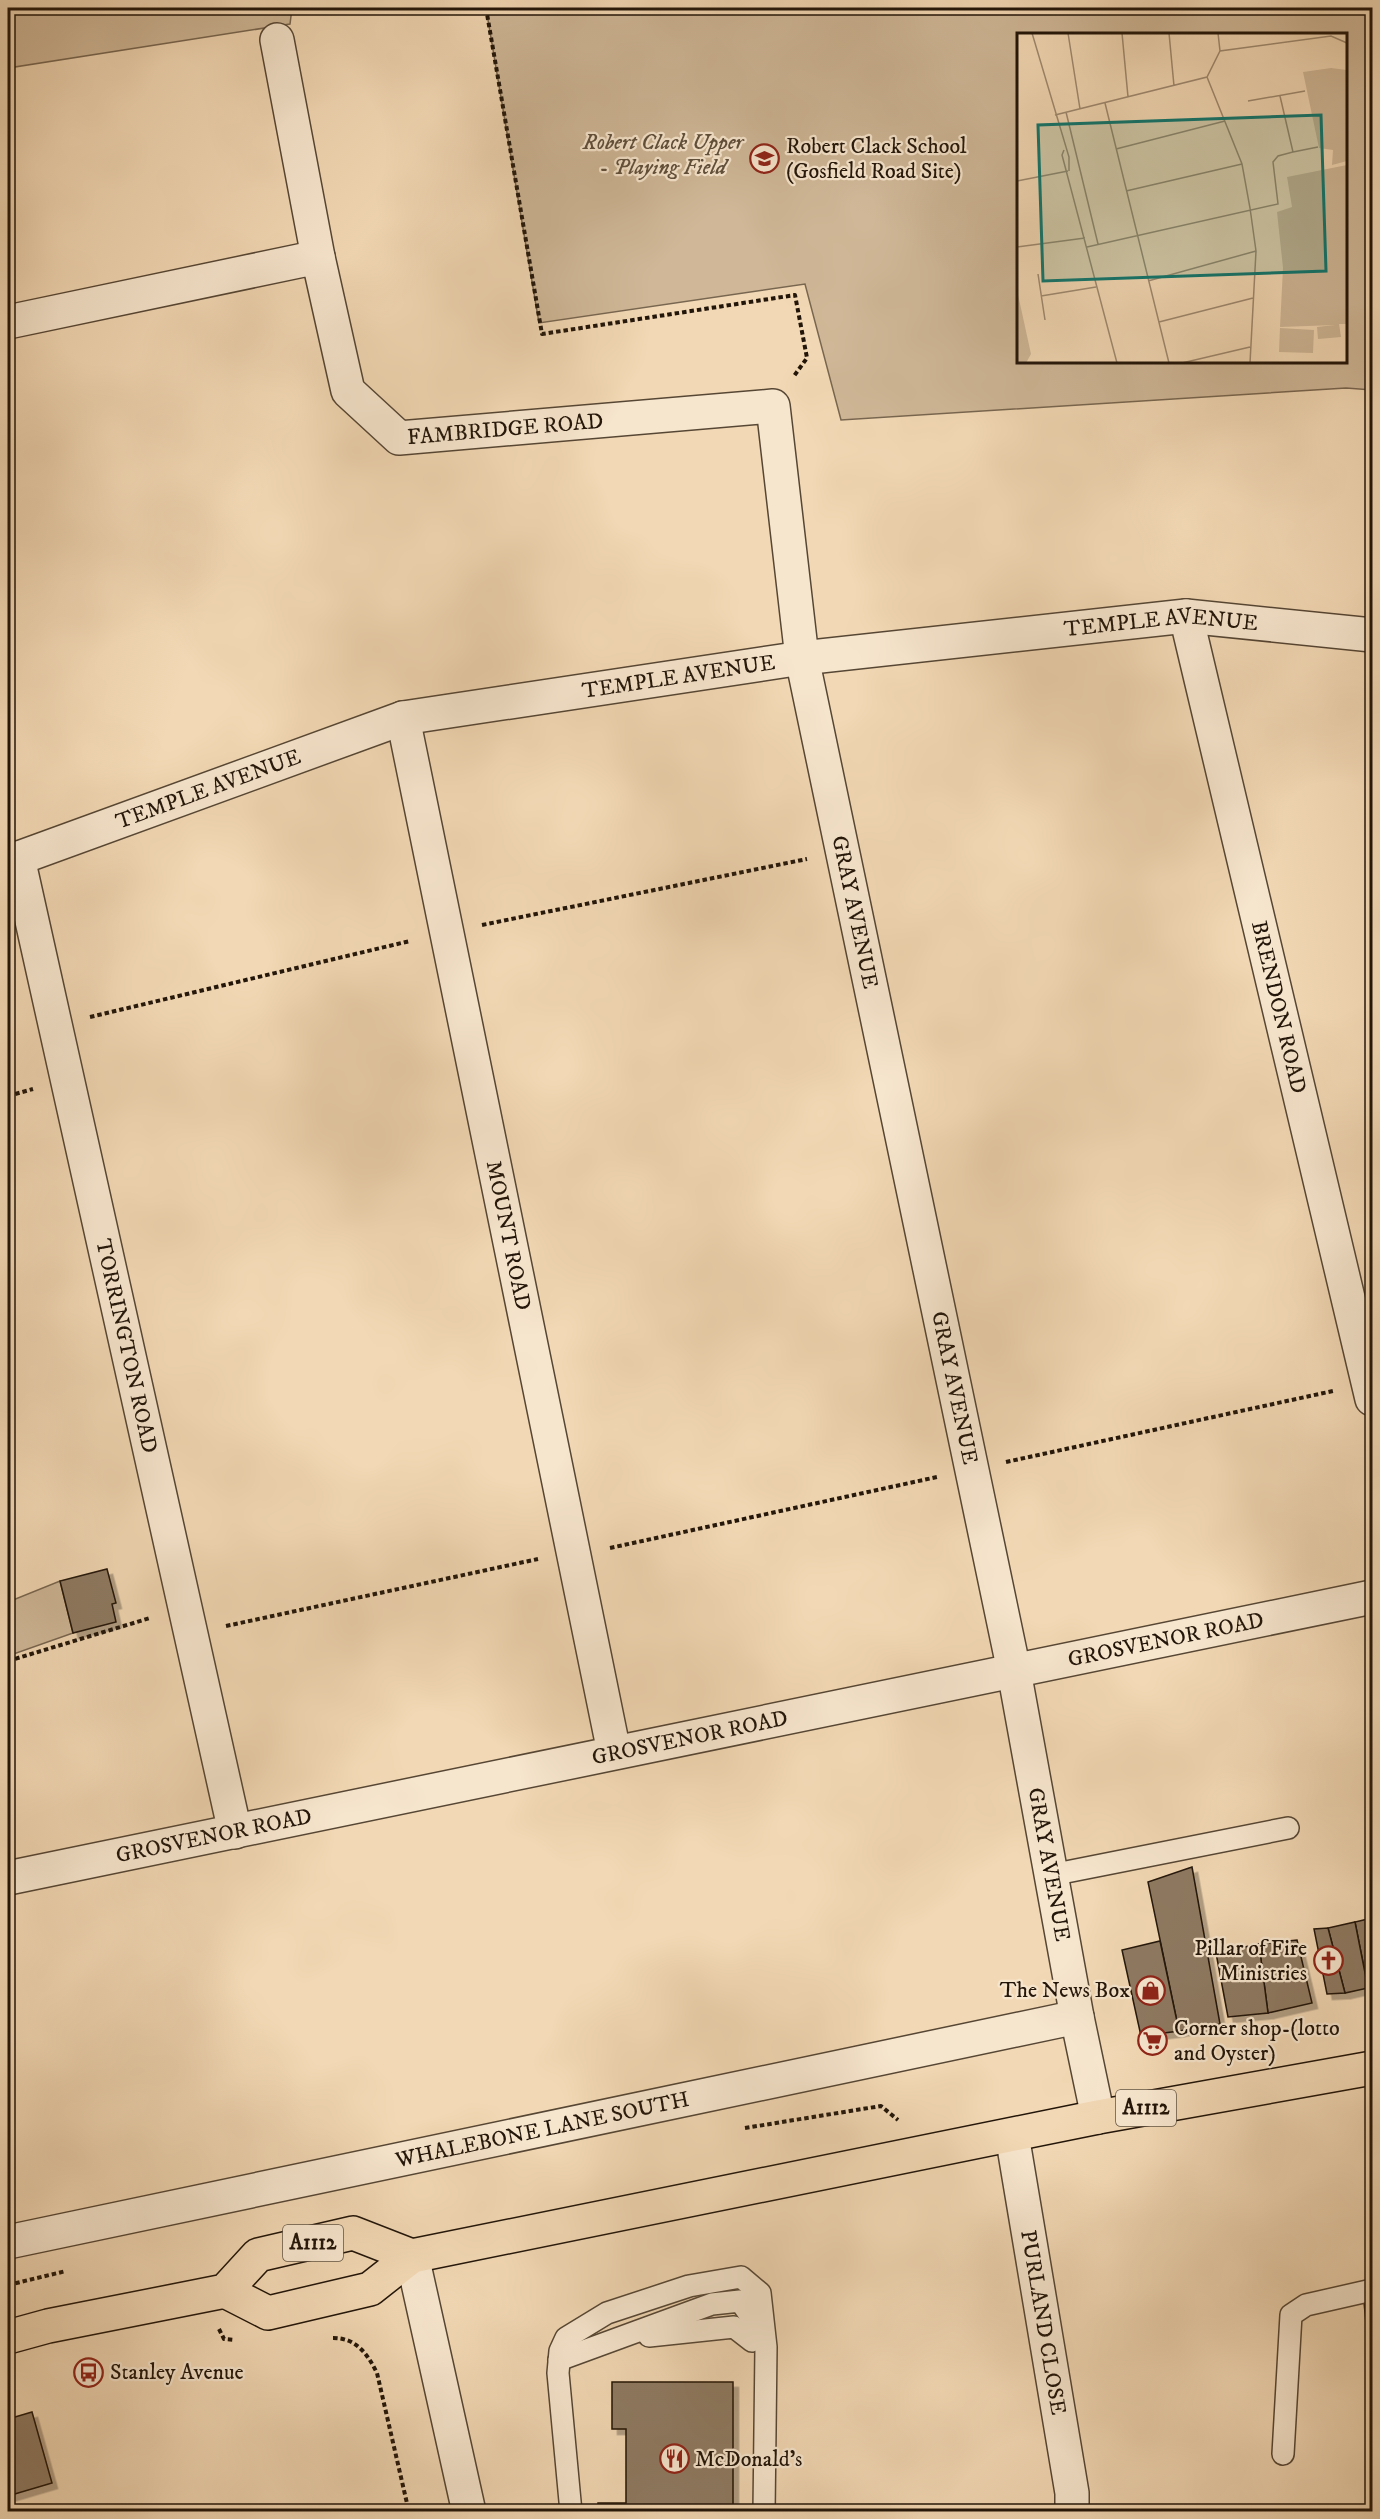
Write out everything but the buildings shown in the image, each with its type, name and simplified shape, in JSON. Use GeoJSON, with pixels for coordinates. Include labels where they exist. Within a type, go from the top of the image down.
{"type":"FeatureCollection","features":[{"type":"Feature","properties":{"kind":"main road","name":"A1112"},"geometry":{"type":"LineString","coordinates":[[412,2256],[353,2233],[258,2255],[225,2291],[268,2313],[370,2289],[412,2256],[1098,2116],[1372,2068]]}},
{"type":"Feature","properties":{"kind":"main road"},"geometry":{"type":"LineString","coordinates":[[8,2337],[48,2326],[225,2291]]}},
{"type":"Feature","properties":{"kind":"street","name":"FAMBRIDGE ROAD"},"geometry":{"type":"LineString","coordinates":[[277,40],[318,258],[348,391],[399,438],[773,406]]}},
{"type":"Feature","properties":{"kind":"street"},"geometry":{"type":"LineString","coordinates":[[8,322],[318,258]]}},
{"type":"Feature","properties":{"kind":"street"},"geometry":{"type":"LineString","coordinates":[[773,406],[802,658]]}},
{"type":"Feature","properties":{"kind":"street","name":"TEMPLE AVENUE"},"geometry":{"type":"LineString","coordinates":[[13,860],[403,718],[802,658],[1186,616],[1372,635]]}},
{"type":"Feature","properties":{"kind":"street","name":"BRENDON ROAD"},"geometry":{"type":"LineString","coordinates":[[1186,616],[1371,1392]]}},
{"type":"Feature","properties":{"kind":"street","name":"GRAY AVENUE"},"geometry":{"type":"LineString","coordinates":[[802,658],[973,1469],[1014,1671],[1077,2017],[1098,2116]]}},
{"type":"Feature","properties":{"kind":"street","name":"MOUNT ROAD"},"geometry":{"type":"LineString","coordinates":[[403,718],[614,1752]]}},
{"type":"Feature","properties":{"kind":"street","name":"TORRINGTON ROAD"},"geometry":{"type":"LineString","coordinates":[[13,860],[56,1025],[235,1832]]}},
{"type":"Feature","properties":{"kind":"street","name":"GROSVENOR ROAD"},"geometry":{"type":"LineString","coordinates":[[8,1878],[1372,1597]]}},
{"type":"Feature","properties":{"kind":"street","name":"WHALEBONE LANE SOUTH"},"geometry":{"type":"LineString","coordinates":[[8,2242],[1077,2017]]}},
{"type":"Feature","properties":{"kind":"street","name":"PURLAND CLOSE"},"geometry":{"type":"LineString","coordinates":[[1012,2135],[1072,2493],[1072,2511]]}},
{"type":"Feature","properties":{"kind":"street"},"geometry":{"type":"LineString","coordinates":[[412,2256],[468,2511]]}},
{"type":"Feature","properties":{"kind":"lane"},"geometry":{"type":"LineString","coordinates":[[1051,1875],[1288,1828]]}},
{"type":"Feature","properties":{"kind":"lane"},"geometry":{"type":"LineString","coordinates":[[571,2511],[558,2373],[560,2351],[566,2338],[607,2313],[689,2286],[741,2277],[760,2293],[766,2347],[764,2511]]}},
{"type":"Feature","properties":{"kind":"lane"},"geometry":{"type":"LineString","coordinates":[[1283,2454],[1292,2315],[1306,2305],[1372,2290]]}},
{"type":"Feature","properties":{"kind":"lane"},"geometry":{"type":"LineString","coordinates":[[559,2360],[712,2304],[740,2301],[752,2318],[754,2511]]}},
{"type":"Feature","properties":{"kind":"path"},"geometry":{"type":"LineString","coordinates":[[486,8],[542,334],[795,295],[807,358],[773,406]]}},
{"type":"Feature","properties":{"kind":"path"},"geometry":{"type":"LineString","coordinates":[[56,1025],[446,932],[843,852]]}},
{"type":"Feature","properties":{"kind":"path"},"geometry":{"type":"LineString","coordinates":[[8,1661],[145,1619],[187,1623],[530,1560],[575,1557],[1198,1418],[1371,1392]]}},
{"type":"Feature","properties":{"kind":"path"},"geometry":{"type":"LineString","coordinates":[[221,2333],[224,2339],[233,2340]]}},
{"type":"Feature","properties":{"kind":"path"},"geometry":{"type":"LineString","coordinates":[[323,2338],[340,2338],[357,2344],[369,2357],[377,2373],[409,2511]]}},
{"type":"Feature","properties":{"kind":"green space"},"geometry":{"type":"Polygon","coordinates":[[[8,8],[292,8],[290,24],[8,68],[8,8]]]}},
{"type":"Feature","properties":{"kind":"green space","name":"Robert Clack Upper - Playing Field"},"geometry":{"type":"Polygon","coordinates":[[[486,8],[1372,8],[1372,390],[1346,388],[841,420],[805,284],[539,323],[486,8]]]}},
{"type":"Feature","properties":{"kind":"green space"},"geometry":{"type":"Polygon","coordinates":[[[60,1581],[73,1633],[8,1656],[8,1602],[60,1581]]]}},
{"type":"Feature","properties":{"kind":"place","name":"Robert Clack School (Gosfield Road Site)"},"geometry":{"type":"Point","coordinates":[765,159]}},
{"type":"Feature","properties":{"kind":"place","name":"Pillar of Fire Ministries"},"geometry":{"type":"Point","coordinates":[1328,1961]}},
{"type":"Feature","properties":{"kind":"place","name":"The News Box"},"geometry":{"type":"Point","coordinates":[1151,1990]}},
{"type":"Feature","properties":{"kind":"place","name":"Corner shop-(lotto and Oyster)"},"geometry":{"type":"Point","coordinates":[1153,2041]}},
{"type":"Feature","properties":{"kind":"place","name":"Stanley Avenue"},"geometry":{"type":"Point","coordinates":[89,2372]}},
{"type":"Feature","properties":{"kind":"place","name":"McDonald's"},"geometry":{"type":"Point","coordinates":[674,2459]}}]}
